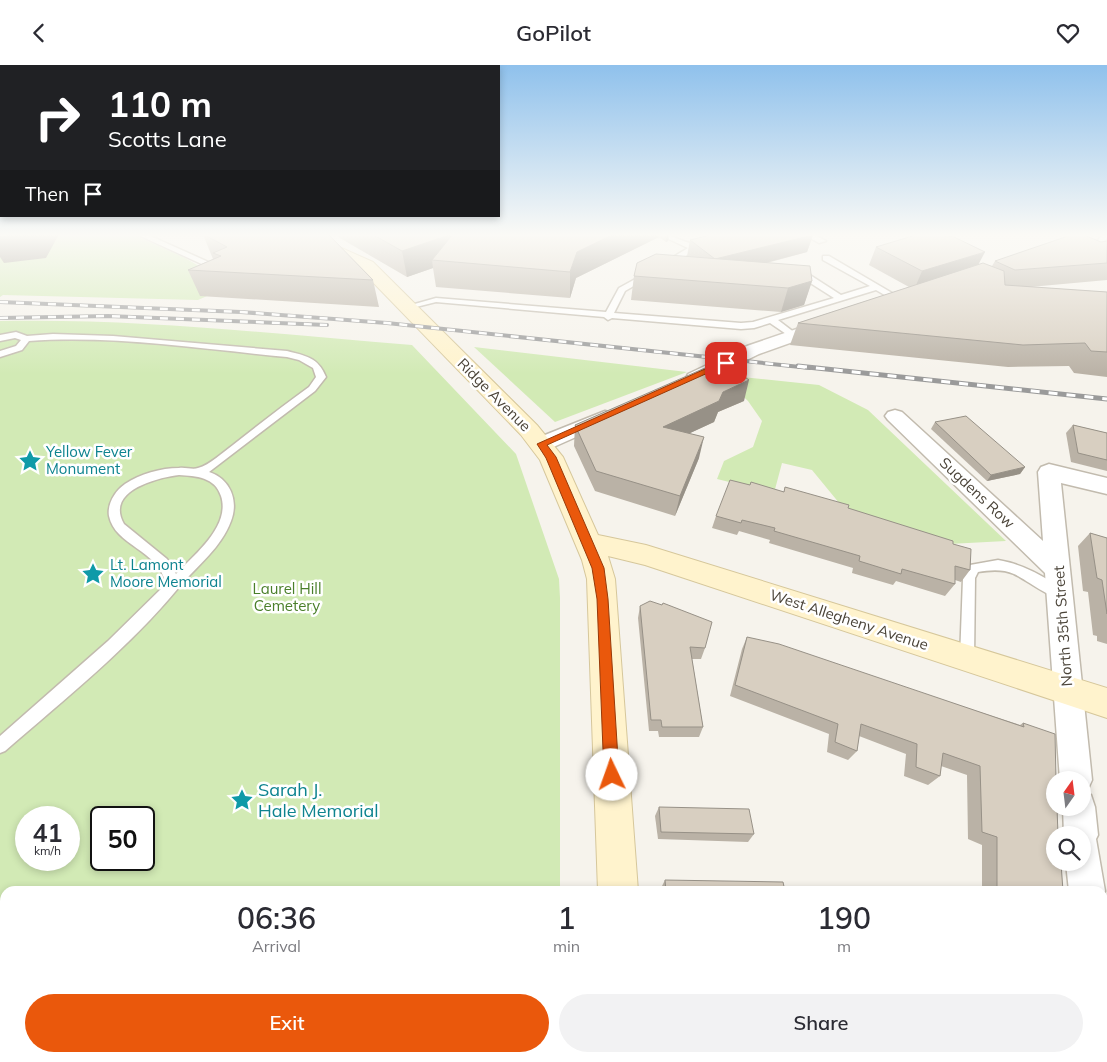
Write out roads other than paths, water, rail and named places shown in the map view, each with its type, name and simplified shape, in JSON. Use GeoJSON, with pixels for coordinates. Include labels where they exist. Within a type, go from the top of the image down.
{"type":"FeatureCollection","features":[{"type":"Feature","properties":{"kind":"main road","name":"Ridge Avenue"},"geometry":{"type":"LineString","coordinates":[[382,281],[542,444],[551,457],[598,568],[602,599],[618,886]]}},
{"type":"Feature","properties":{"kind":"main road","name":"West Allegheny Avenue"},"geometry":{"type":"LineString","coordinates":[[589,545],[605,545],[646,555],[1107,703]]}},
{"type":"Feature","properties":{"kind":"street"},"geometry":{"type":"LineString","coordinates":[[881,306],[917,295]]}},
{"type":"Feature","properties":{"kind":"street"},"geometry":{"type":"LineString","coordinates":[[679,385],[753,350],[843,319]]}},
{"type":"Feature","properties":{"kind":"street"},"geometry":{"type":"LineString","coordinates":[[542,444],[619,411]]}},
{"type":"Feature","properties":{"kind":"street","name":"Sugdens Row"},"geometry":{"type":"LineString","coordinates":[[895,416],[1060,583]]}},
{"type":"Feature","properties":{"kind":"street","name":"North 35th Street"},"geometry":{"type":"LineString","coordinates":[[1075,771],[1049,472],[1107,486]]}},
{"type":"Feature","properties":{"kind":"street"},"geometry":{"type":"LineString","coordinates":[[1085,871],[1086,886]]}},
{"type":"Feature","properties":{"kind":"lane"},"geometry":{"type":"LineString","coordinates":[[608,317],[617,293],[624,286],[635,281]]}},
{"type":"Feature","properties":{"kind":"lane"},"geometry":{"type":"LineString","coordinates":[[812,281],[841,299]]}},
{"type":"Feature","properties":{"kind":"lane"},"geometry":{"type":"LineString","coordinates":[[866,281],[900,300]]}},
{"type":"Feature","properties":{"kind":"lane"},"geometry":{"type":"LineString","coordinates":[[408,307],[436,300],[608,317],[741,327],[772,320],[877,287]]}},
{"type":"Feature","properties":{"kind":"lane"},"geometry":{"type":"LineString","coordinates":[[772,320],[792,335]]}},
{"type":"Feature","properties":{"kind":"lane"},"geometry":{"type":"LineString","coordinates":[[0,338],[16,335],[26,339],[58,337],[113,339],[287,354],[302,358],[317,366],[321,377],[312,389],[228,454],[199,473]]}},
{"type":"Feature","properties":{"kind":"lane"},"geometry":{"type":"LineString","coordinates":[[0,354],[19,348],[26,339]]}},
{"type":"Feature","properties":{"kind":"lane"},"geometry":{"type":"LineString","coordinates":[[0,746],[124,636],[173,586],[215,538],[227,514],[228,496],[226,490],[214,480],[199,473],[178,471],[146,478],[128,487],[115,506],[115,517],[118,525],[130,537],[162,561],[170,573],[173,586]]}},
{"type":"Feature","properties":{"kind":"lane"},"geometry":{"type":"LineString","coordinates":[[967,659],[968,578],[974,568],[987,564],[1003,565],[1060,583]]}},
{"type":"Feature","properties":{"kind":"lane"},"geometry":{"type":"LineString","coordinates":[[0,994],[0,1009]]}},
{"type":"Feature","properties":{"kind":"railway"},"geometry":{"type":"LineString","coordinates":[[0,302],[241,312],[387,323],[810,368]]}},
{"type":"Feature","properties":{"kind":"railway"},"geometry":{"type":"LineString","coordinates":[[0,318],[108,316],[327,325]]}},
{"type":"Feature","properties":{"kind":"railway"},"geometry":{"type":"LineString","coordinates":[[798,366],[1107,399]]}},
{"type":"Feature","properties":{"kind":"place","name":"Yellow Fever Monument"},"geometry":{"type":"Point","coordinates":[30,461]}},
{"type":"Feature","properties":{"kind":"place","name":"Lt. Lamont Moore Memorial"},"geometry":{"type":"Point","coordinates":[93,574]}},
{"type":"Feature","properties":{"kind":"place","name":"Sarah J. Hale Memorial"},"geometry":{"type":"Point","coordinates":[242,800]}},
{"type":"Feature","properties":{"kind":"park label","name":"Laurel Hill Cemetery"},"geometry":{"type":"Point","coordinates":[287,598]}}]}
